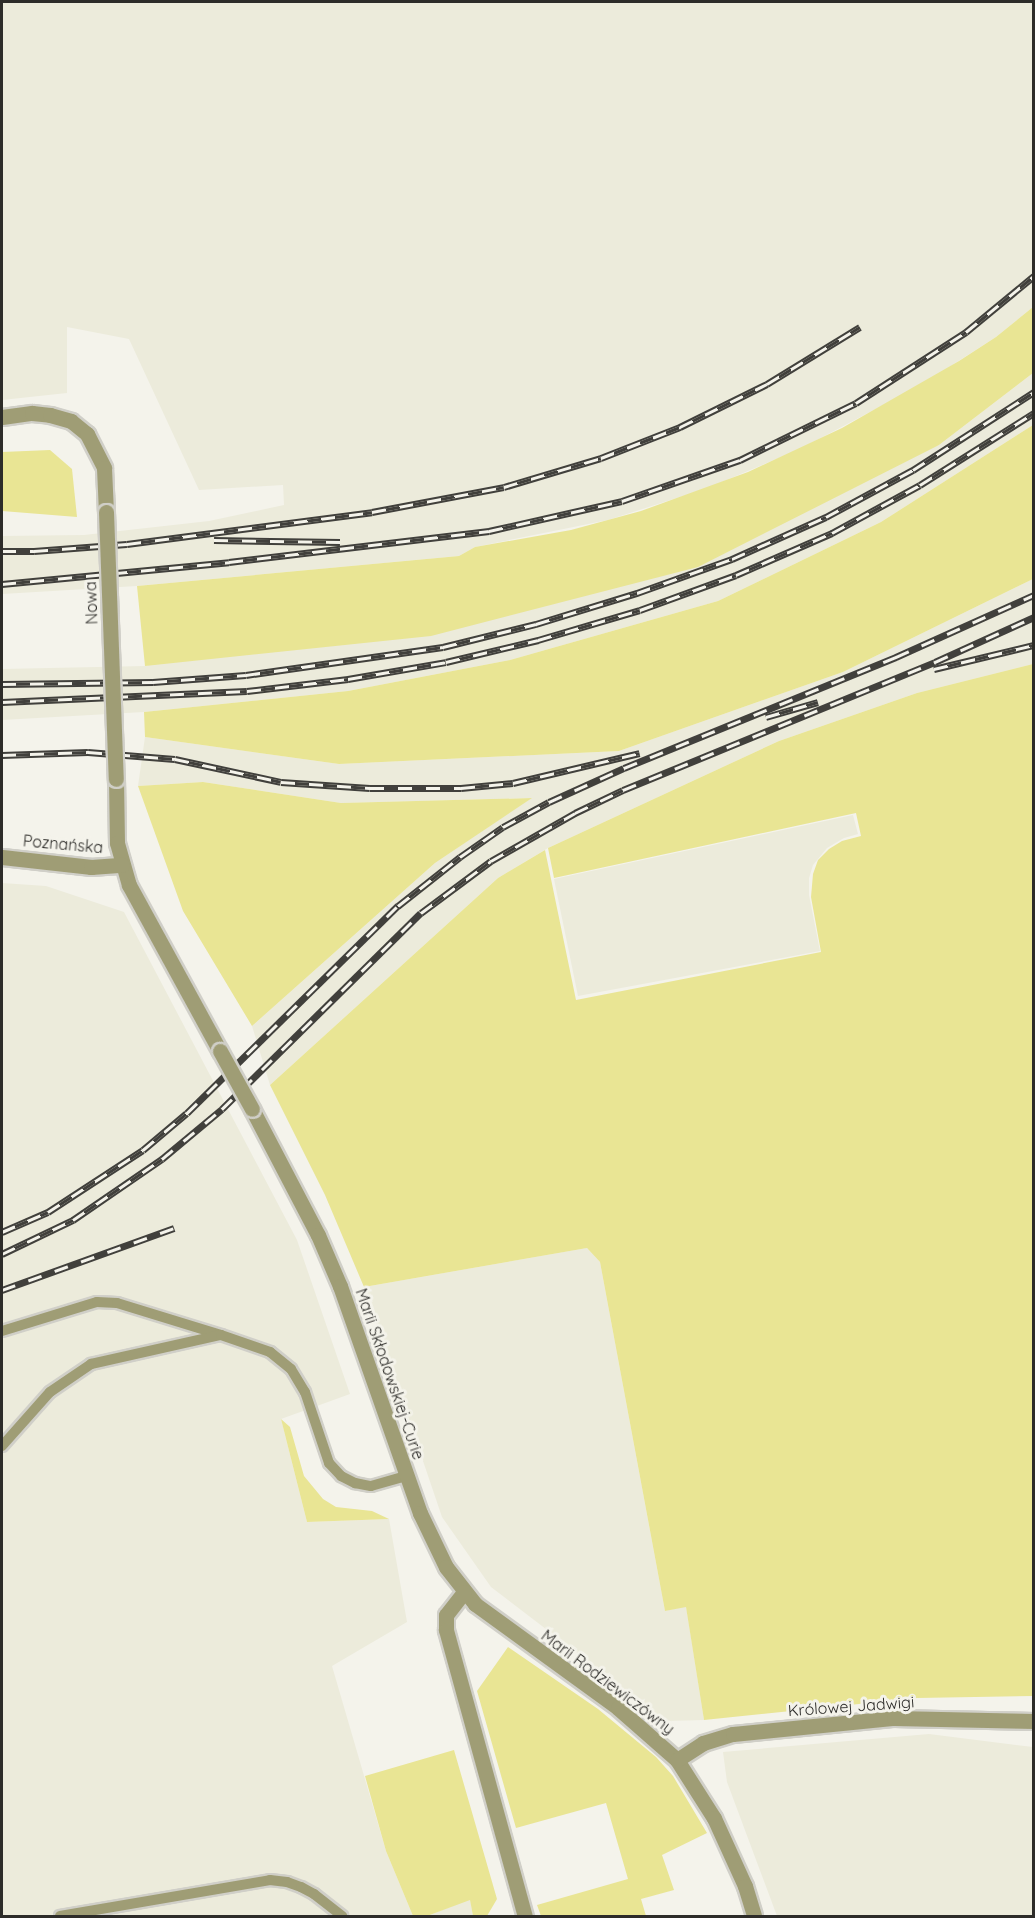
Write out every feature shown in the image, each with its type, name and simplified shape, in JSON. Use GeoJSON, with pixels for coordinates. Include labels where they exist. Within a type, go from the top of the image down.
{"type":"FeatureCollection","features":[{"type":"Feature","properties":{"kind":"street","name":"Nowa"},"geometry":{"type":"LineString","coordinates":[[2,417],[32,413],[71,421],[87,434],[104,468],[117,843],[122,865]]}},
{"type":"Feature","properties":{"kind":"street","name":"Poznańska"},"geometry":{"type":"LineString","coordinates":[[2,857],[91,867],[122,865]]}},
{"type":"Feature","properties":{"kind":"street","name":"Marii Skłodowskiej-Curie"},"geometry":{"type":"LineString","coordinates":[[122,865],[129,885],[303,1205],[340,1286],[406,1476],[431,1538],[446,1567],[464,1592]]}},
{"type":"Feature","properties":{"kind":"street","name":"Marii Rodziewiczówny"},"geometry":{"type":"LineString","coordinates":[[464,1592],[475,1605],[644,1728],[677,1760],[714,1818],[741,1876],[754,1917]]}},
{"type":"Feature","properties":{"kind":"street"},"geometry":{"type":"LineString","coordinates":[[464,1592],[446,1615],[446,1630],[525,1917]]}},
{"type":"Feature","properties":{"kind":"street","name":"Królowej Jadwigi"},"geometry":{"type":"LineString","coordinates":[[677,1760],[703,1743],[733,1734],[894,1718],[1034,1721]]}},
{"type":"Feature","properties":{"kind":"lane"},"geometry":{"type":"LineString","coordinates":[[2,1331],[97,1302],[117,1303],[270,1352],[291,1369],[305,1392],[329,1463],[341,1476],[355,1483],[371,1486],[406,1476]]}},
{"type":"Feature","properties":{"kind":"lane"},"geometry":{"type":"LineString","coordinates":[[2,1446],[50,1392],[91,1364],[221,1335]]}},
{"type":"Feature","properties":{"kind":"lane"},"geometry":{"type":"LineString","coordinates":[[60,1917],[270,1880],[287,1882],[308,1891],[342,1917]]}},
{"type":"Feature","properties":{"kind":"shaded area"},"geometry":{"type":"Polygon","coordinates":[[[2,2],[1033,2],[1033,307],[996,337],[921,385],[798,450],[705,489],[608,520],[475,547],[459,556],[137,586],[2,594],[2,536],[84,535],[209,521],[284,505],[283,485],[199,490],[129,339],[67,327],[67,393],[2,400],[2,2]]]}},
{"type":"Feature","properties":{"kind":"shaded area"},"geometry":{"type":"Polygon","coordinates":[[[1033,307],[1033,373],[939,445],[698,567],[431,636],[145,666],[137,586],[459,556],[475,547],[571,530],[641,511],[748,472],[842,428],[959,361],[996,337],[1033,307]]]}},
{"type":"Feature","properties":{"kind":"shaded area"},"geometry":{"type":"Polygon","coordinates":[[[1033,373],[1033,425],[881,522],[718,601],[510,660],[348,691],[144,712],[2,720],[2,669],[145,666],[939,445],[1033,373]]]}},
{"type":"Feature","properties":{"kind":"shaded area"},"geometry":{"type":"Polygon","coordinates":[[[1033,425],[1033,579],[843,672],[619,751],[339,764],[145,737],[144,712],[348,691],[510,660],[718,601],[881,522],[1033,425]]]}},
{"type":"Feature","properties":{"kind":"shaded area"},"geometry":{"type":"Polygon","coordinates":[[[50,450],[72,469],[77,517],[2,511],[2,452],[50,450]]]}},
{"type":"Feature","properties":{"kind":"shaded area"},"geometry":{"type":"Polygon","coordinates":[[[1033,579],[1033,664],[917,693],[779,741],[548,848],[498,878],[270,1085],[252,1026],[435,863],[531,798],[341,803],[203,782],[138,786],[145,737],[339,764],[619,751],[843,672],[1033,579]]]}},
{"type":"Feature","properties":{"kind":"shaded area"},"geometry":{"type":"Polygon","coordinates":[[[1033,664],[1033,1696],[917,1698],[704,1720],[686,1607],[665,1611],[600,1262],[587,1248],[364,1287],[325,1195],[270,1085],[498,878],[545,850],[576,1000],[821,952],[811,897],[813,874],[818,860],[829,849],[842,841],[861,836],[856,813],[554,878],[548,848],[779,741],[917,693],[1033,664]]]}},
{"type":"Feature","properties":{"kind":"shaded area"},"geometry":{"type":"Polygon","coordinates":[[[203,782],[341,803],[532,798],[435,863],[252,1026],[183,911],[138,786],[203,782]]]}},
{"type":"Feature","properties":{"kind":"shaded area"},"geometry":{"type":"Polygon","coordinates":[[[853,815],[858,834],[844,838],[827,848],[813,865],[809,878],[809,895],[820,951],[578,996],[554,879],[853,815]]]}},
{"type":"Feature","properties":{"kind":"shaded area"},"geometry":{"type":"Polygon","coordinates":[[[2,883],[46,886],[124,912],[297,1240],[350,1394],[281,1419],[307,1522],[389,1519],[407,1622],[332,1666],[386,1851],[413,1916],[2,1916],[2,883]]]}},
{"type":"Feature","properties":{"kind":"shaded area"},"geometry":{"type":"Polygon","coordinates":[[[587,1248],[600,1262],[665,1611],[686,1606],[704,1720],[666,1721],[491,1587],[442,1517],[364,1287],[587,1248]]]}},
{"type":"Feature","properties":{"kind":"shaded area"},"geometry":{"type":"Polygon","coordinates":[[[281,1419],[290,1427],[304,1476],[323,1499],[336,1507],[372,1511],[389,1519],[307,1522],[281,1419]]]}},
{"type":"Feature","properties":{"kind":"shaded area"},"geometry":{"type":"Polygon","coordinates":[[[508,1647],[598,1709],[656,1757],[673,1776],[707,1833],[662,1855],[674,1890],[641,1899],[646,1916],[541,1916],[537,1905],[628,1879],[606,1803],[516,1828],[477,1691],[508,1647]]]}},
{"type":"Feature","properties":{"kind":"shaded area"},"geometry":{"type":"Polygon","coordinates":[[[929,1734],[1033,1747],[1033,1916],[777,1916],[727,1782],[723,1752],[929,1734]]]}},
{"type":"Feature","properties":{"kind":"shaded area"},"geometry":{"type":"Polygon","coordinates":[[[454,1750],[497,1899],[487,1916],[473,1916],[470,1900],[427,1916],[413,1916],[386,1851],[365,1776],[454,1750]]]}},
{"type":"Feature","properties":{"kind":"shaded area"},"geometry":{"type":"Polygon","coordinates":[[[470,1899],[473,1916],[427,1916],[470,1899]]]}},
{"type":"Feature","properties":{"kind":"railway"},"geometry":{"type":"LineString","coordinates":[[2,584],[229,562],[489,531],[622,501],[740,460],[856,403],[966,332],[1034,276]]}},
{"type":"Feature","properties":{"kind":"railway"},"geometry":{"type":"LineString","coordinates":[[2,551],[127,544],[372,512],[504,487],[601,458],[680,427],[767,384],[860,327]]}},
{"type":"Feature","properties":{"kind":"railway"},"geometry":{"type":"LineString","coordinates":[[2,684],[153,682],[246,675],[443,647],[536,624],[637,593],[732,559],[826,517],[913,470],[1034,392]]}},
{"type":"Feature","properties":{"kind":"railway"},"geometry":{"type":"LineString","coordinates":[[2,702],[247,691],[348,679],[446,662],[538,640],[640,610],[736,575],[832,533],[920,485],[1034,413]]}},
{"type":"Feature","properties":{"kind":"railway"},"geometry":{"type":"LineString","coordinates":[[214,540],[340,542]]}},
{"type":"Feature","properties":{"kind":"railway"},"geometry":{"type":"LineString","coordinates":[[2,1232],[48,1212],[143,1150],[187,1113],[398,906],[460,857],[503,827],[549,802],[624,768],[896,657],[1034,595]]}},
{"type":"Feature","properties":{"kind":"railway"},"geometry":{"type":"LineString","coordinates":[[2,1254],[73,1220],[162,1159],[222,1109],[421,913],[491,861],[575,813],[623,790],[935,662],[1034,617]]}},
{"type":"Feature","properties":{"kind":"railway"},"geometry":{"type":"LineString","coordinates":[[934,669],[1034,645]]}},
{"type":"Feature","properties":{"kind":"railway"},"geometry":{"type":"LineString","coordinates":[[766,717],[818,702]]}},
{"type":"Feature","properties":{"kind":"railway"},"geometry":{"type":"LineString","coordinates":[[2,755],[88,752],[175,759],[281,782],[370,788],[461,788],[513,783],[640,753]]}},
{"type":"Feature","properties":{"kind":"railway"},"geometry":{"type":"LineString","coordinates":[[2,1290],[174,1228]]}}]}
